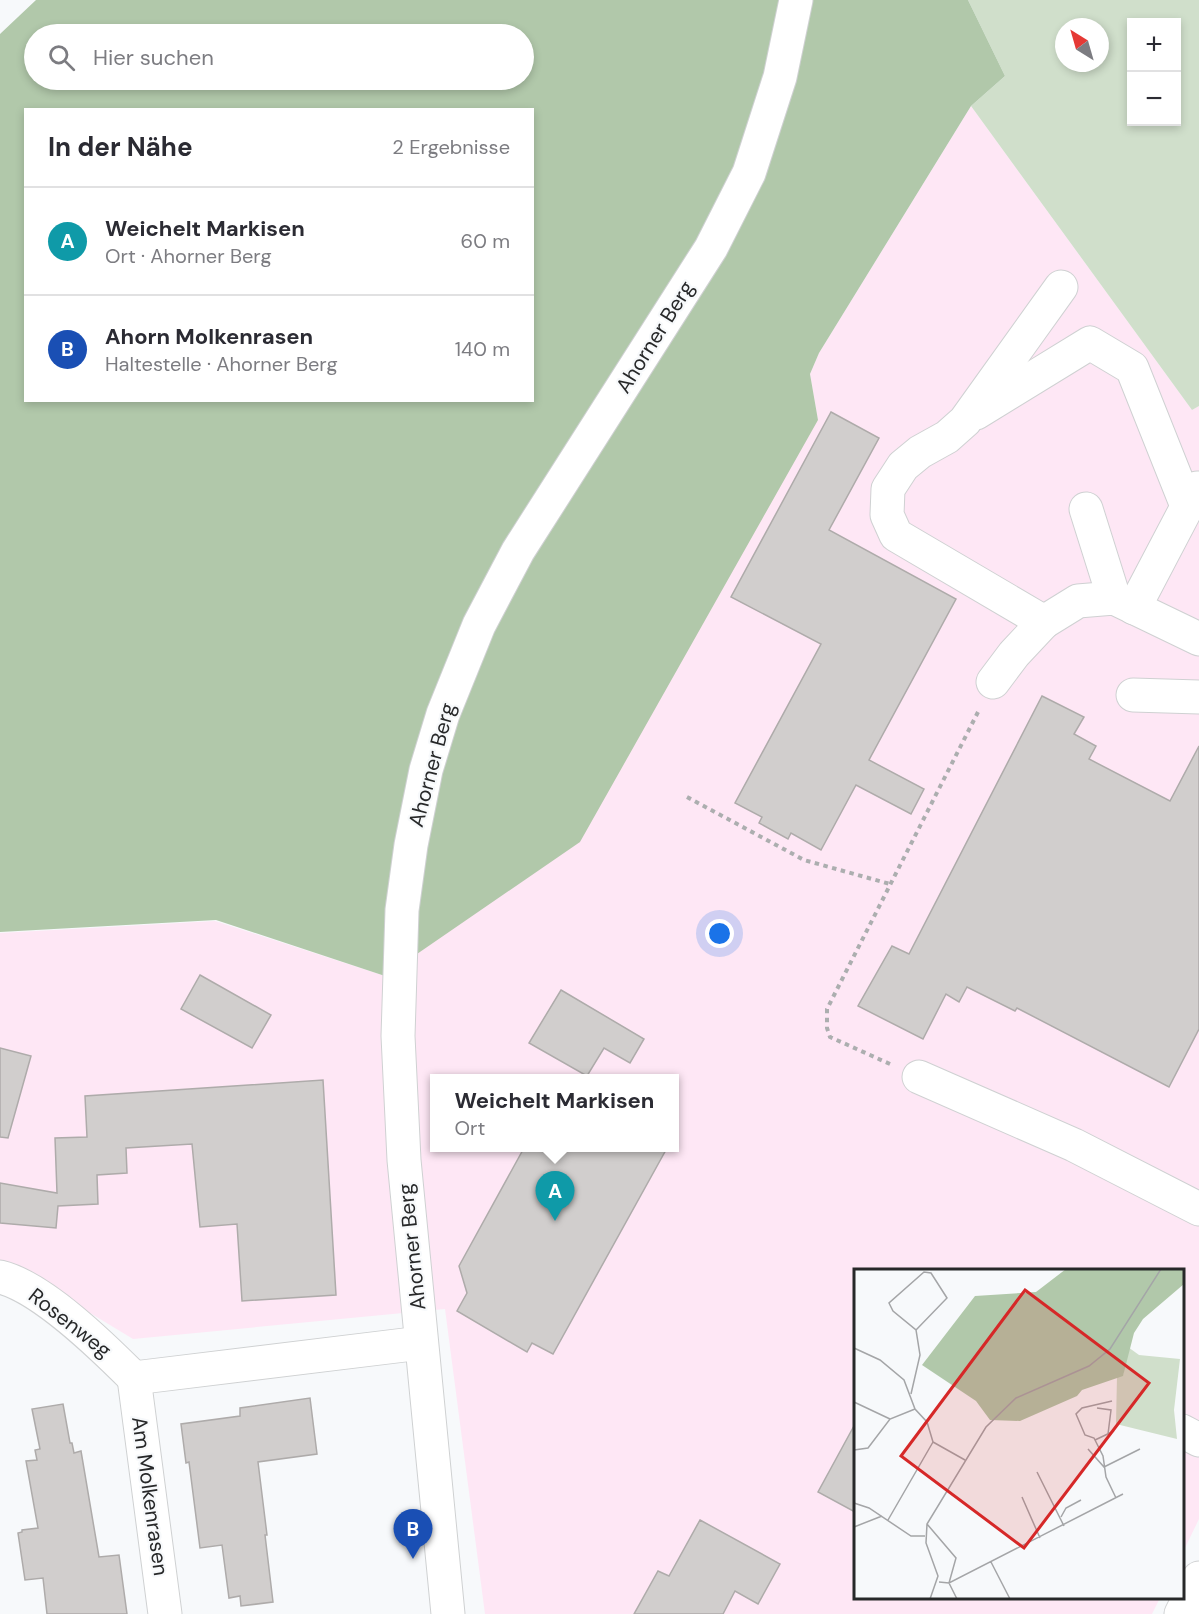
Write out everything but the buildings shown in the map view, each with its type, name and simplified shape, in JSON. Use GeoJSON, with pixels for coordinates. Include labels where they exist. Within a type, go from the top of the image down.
{"type":"FeatureCollection","features":[{"type":"Feature","properties":{"kind":"street","name":"Ahorner Berg"},"geometry":{"type":"LineString","coordinates":[[448,1614],[404,1160],[398,1036],[402,910],[411,845],[426,770],[443,714],[479,625],[513,562],[711,248],[749,173],[780,77],[796,0]]}},
{"type":"Feature","properties":{"kind":"street"},"geometry":{"type":"LineString","coordinates":[[965,421],[1061,286]]}},
{"type":"Feature","properties":{"kind":"street"},"geometry":{"type":"LineString","coordinates":[[1044,622],[896,535],[887,515],[888,489],[903,466],[920,452],[947,437],[965,421],[1090,343],[1132,368],[1193,495],[1124,603]]}},
{"type":"Feature","properties":{"kind":"street"},"geometry":{"type":"LineString","coordinates":[[1086,508],[1124,603]]}},
{"type":"Feature","properties":{"kind":"street"},"geometry":{"type":"LineString","coordinates":[[993,682],[1014,654],[1044,622],[1078,601],[1124,603],[1199,639]]}},
{"type":"Feature","properties":{"kind":"street"},"geometry":{"type":"LineString","coordinates":[[1134,695],[1199,697]]}},
{"type":"Feature","properties":{"kind":"street"},"geometry":{"type":"LineString","coordinates":[[919,1077],[1074,1146],[1199,1209]]}},
{"type":"Feature","properties":{"kind":"street","name":"Rosenweg"},"geometry":{"type":"LineString","coordinates":[[0,1277],[9,1279],[43,1298],[104,1348],[134,1378]]}},
{"type":"Feature","properties":{"kind":"street"},"geometry":{"type":"LineString","coordinates":[[134,1378],[421,1343]]}},
{"type":"Feature","properties":{"kind":"street","name":"Am Molkenrasen"},"geometry":{"type":"LineString","coordinates":[[134,1378],[165,1614]]}},
{"type":"Feature","properties":{"kind":"street"},"geometry":{"type":"LineString","coordinates":[[1184,1432],[1199,1440]]}},
{"type":"Feature","properties":{"kind":"street"},"geometry":{"type":"LineString","coordinates":[[1181,1614],[1199,1578]]}},
{"type":"Feature","properties":{"kind":"path"},"geometry":{"type":"LineString","coordinates":[[919,1077],[830,1036],[827,1028],[827,1010],[993,682]]}},
{"type":"Feature","properties":{"kind":"path"},"geometry":{"type":"LineString","coordinates":[[687,797],[804,860],[890,884]]}},
{"type":"Feature","properties":{"kind":"shaded area"},"geometry":{"type":"Polygon","coordinates":[[[971,106],[1192,410],[1199,406],[1199,1519],[1184,1550],[1184,1269],[854,1269],[854,1599],[1160,1599],[1152,1614],[485,1614],[445,1309],[133,1339],[16,1268],[0,1265],[0,933],[215,921],[385,976],[818,420],[810,374],[819,353],[971,106]]]}},
{"type":"Feature","properties":{"kind":"green space"},"geometry":{"type":"Polygon","coordinates":[[[36,0],[968,0],[1005,76],[971,106],[819,353],[810,374],[818,420],[580,842],[385,976],[216,920],[0,932],[0,34],[36,0]]]}},
{"type":"Feature","properties":{"kind":"green space"},"geometry":{"type":"Polygon","coordinates":[[[968,0],[1199,0],[1199,406],[1192,410],[971,106],[1005,76],[968,0]]]}},
{"type":"Feature","properties":{"kind":"place","name":"Weichelt Markisen"},"geometry":{"type":"Point","coordinates":[555,1221]}},
{"type":"Feature","properties":{"kind":"place","name":"Ahorn Molkenrasen"},"geometry":{"type":"Point","coordinates":[413,1559]}}]}
